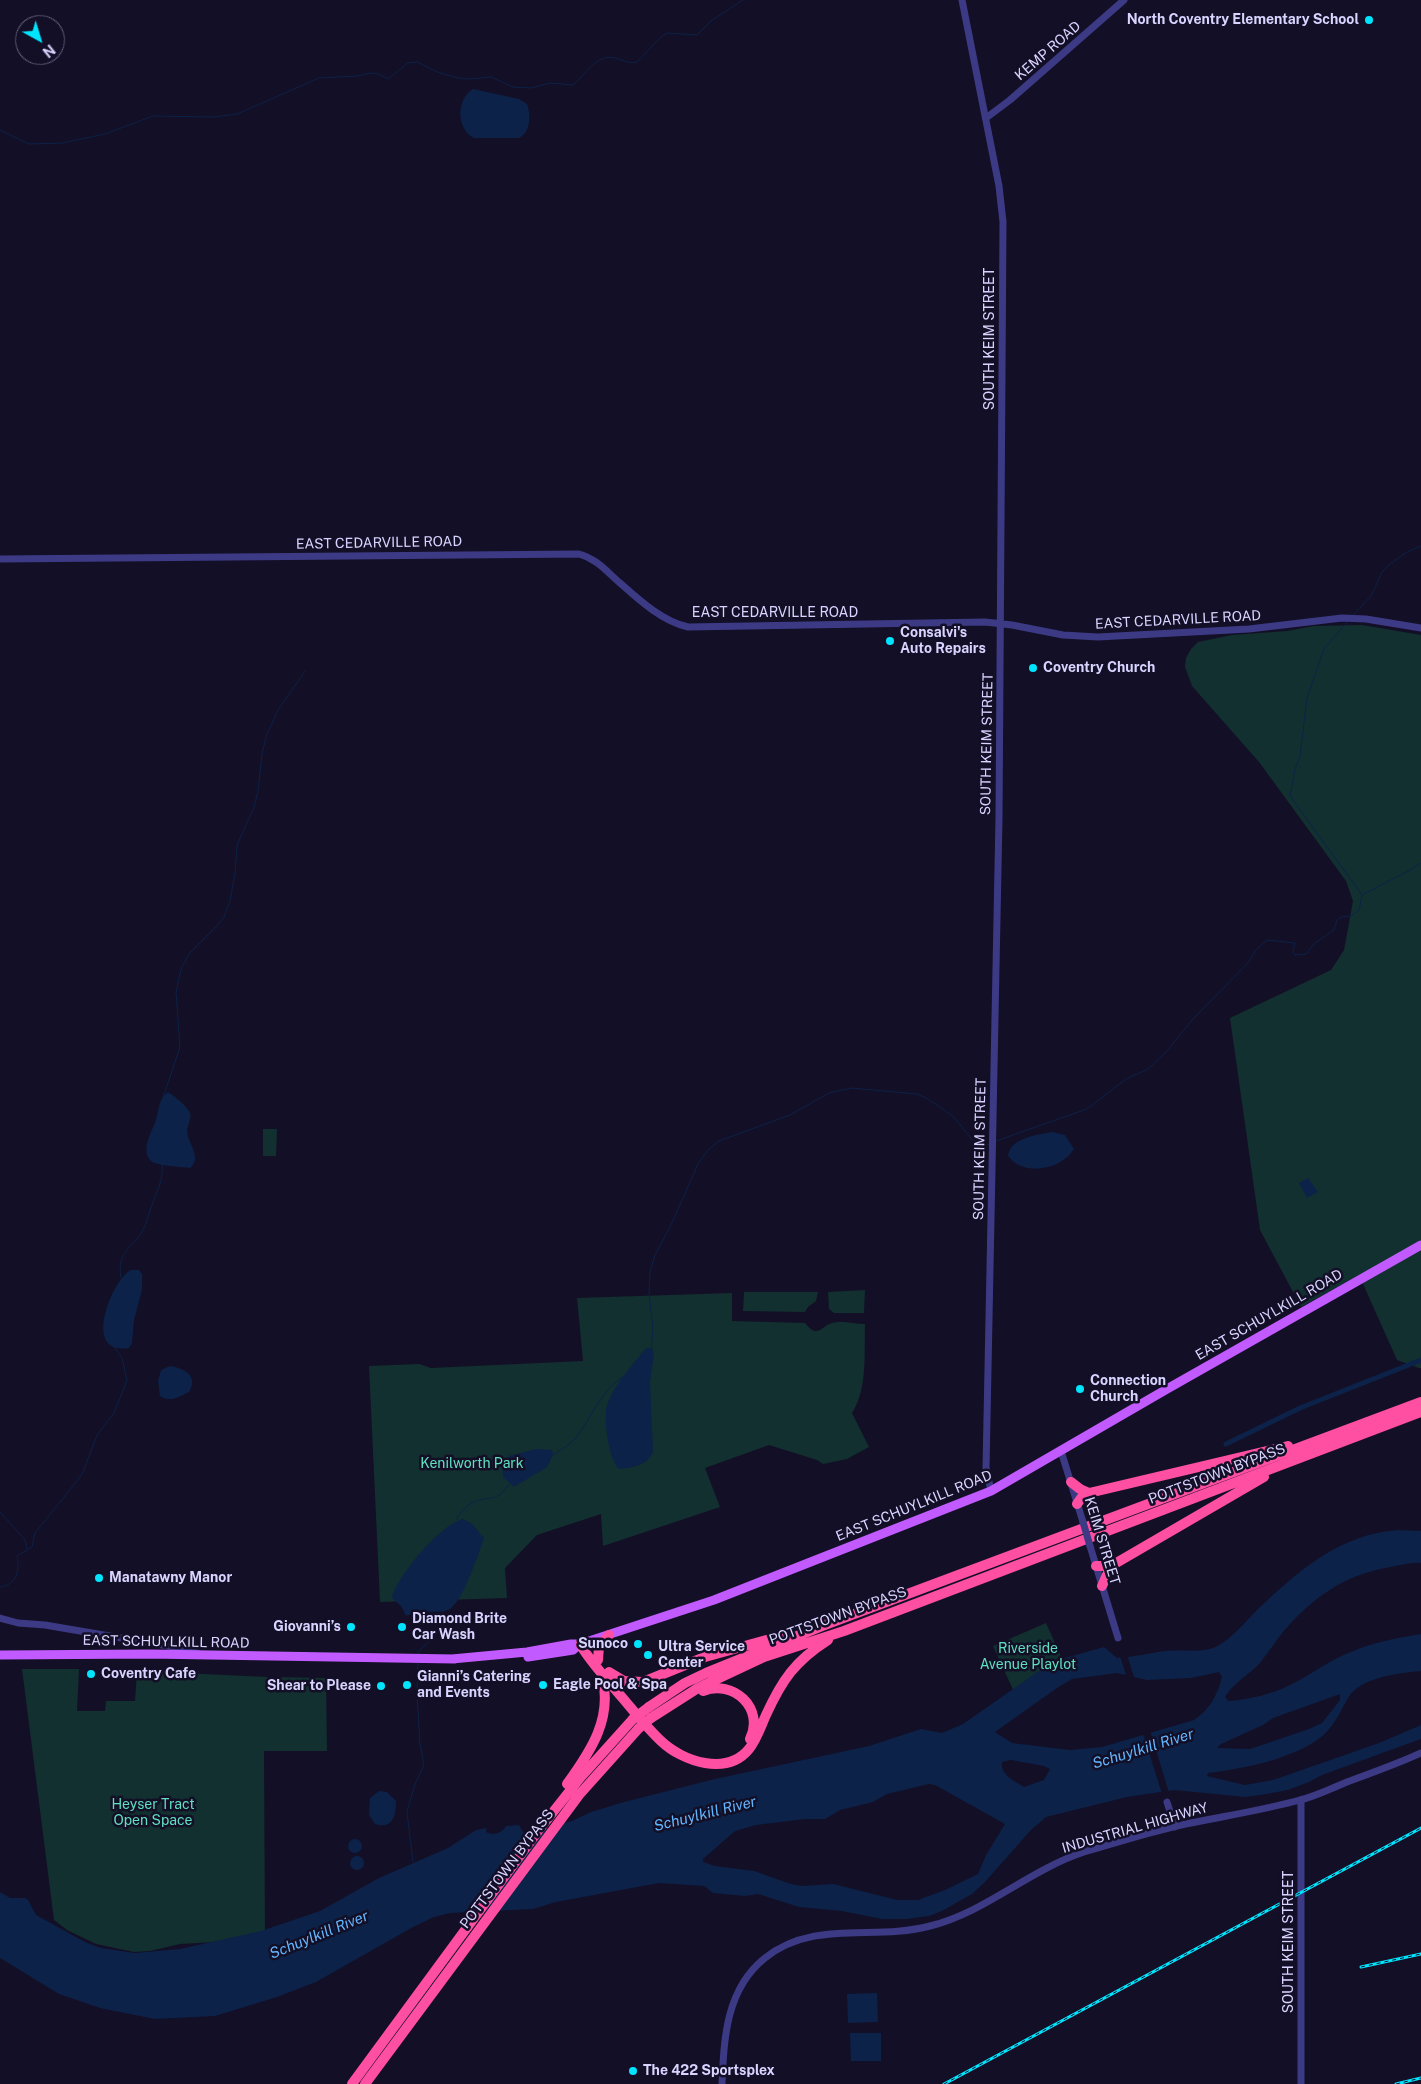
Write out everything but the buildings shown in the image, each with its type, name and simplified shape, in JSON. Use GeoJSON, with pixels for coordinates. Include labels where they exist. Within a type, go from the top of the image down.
{"type":"FeatureCollection","features":[{"type":"Feature","properties":{"kind":"highway","name":"POTTSTOWN BYPASS"},"geometry":{"type":"LineString","coordinates":[[367,2084],[579,1795],[649,1707],[685,1683],[822,1626],[1421,1402]]}},
{"type":"Feature","properties":{"kind":"highway","name":"POTTSTOWN BYPASS"},"geometry":{"type":"LineString","coordinates":[[351,2084],[538,1832],[561,1798],[598,1756],[636,1724],[651,1718],[698,1688],[764,1657],[844,1631],[1421,1412]]}},
{"type":"Feature","properties":{"kind":"highway"},"geometry":{"type":"LineString","coordinates":[[1096,1566],[1111,1566],[1258,1480],[1370,1431]]}},
{"type":"Feature","properties":{"kind":"highway"},"geometry":{"type":"LineString","coordinates":[[1078,1504],[1082,1497],[1089,1493],[1323,1438]]}},
{"type":"Feature","properties":{"kind":"highway"},"geometry":{"type":"LineString","coordinates":[[1071,1482],[1080,1490],[1089,1493]]}},
{"type":"Feature","properties":{"kind":"highway"},"geometry":{"type":"LineString","coordinates":[[1102,1586],[1111,1566]]}},
{"type":"Feature","properties":{"kind":"highway"},"geometry":{"type":"LineString","coordinates":[[605,1672],[624,1681],[643,1682],[727,1650],[822,1626]]}},
{"type":"Feature","properties":{"kind":"highway"},"geometry":{"type":"LineString","coordinates":[[580,1644],[665,1744],[678,1753],[696,1760],[722,1764],[737,1760],[751,1747],[779,1688],[794,1667],[809,1653],[844,1631]]}},
{"type":"Feature","properties":{"kind":"highway"},"geometry":{"type":"LineString","coordinates":[[598,1660],[599,1646],[609,1635]]}},
{"type":"Feature","properties":{"kind":"highway"},"geometry":{"type":"LineString","coordinates":[[580,1644],[598,1660],[605,1672],[659,1733],[676,1746],[691,1754],[712,1759],[726,1759],[748,1744],[754,1728],[753,1714],[746,1701],[734,1691],[724,1688],[714,1688],[701,1692],[651,1718]]}},
{"type":"Feature","properties":{"kind":"highway"},"geometry":{"type":"LineString","coordinates":[[561,1798],[586,1756],[602,1723],[606,1698],[605,1672]]}},
{"type":"Feature","properties":{"kind":"main road","name":"EAST SCHUYLKILL ROAD"},"geometry":{"type":"LineString","coordinates":[[0,1655],[452,1658],[487,1660],[545,1656],[573,1650],[580,1644],[714,1600],[991,1491],[1175,1384],[1421,1245]]}},
{"type":"Feature","properties":{"kind":"street","name":"SOUTH KEIM STREET"},"geometry":{"type":"LineString","coordinates":[[962,0],[986,118],[1000,194],[1003,222],[1001,624],[994,1133],[986,1468],[991,1491]]}},
{"type":"Feature","properties":{"kind":"street","name":"KEMP ROAD"},"geometry":{"type":"LineString","coordinates":[[986,118],[1010,100],[1124,0]]}},
{"type":"Feature","properties":{"kind":"street","name":"EAST CEDARVILLE ROAD"},"geometry":{"type":"LineString","coordinates":[[0,559],[579,554],[594,559],[631,592],[665,618],[688,627],[1001,624],[1064,635],[1098,637],[1240,630],[1342,618],[1366,619],[1421,628]]}},
{"type":"Feature","properties":{"kind":"street","name":"KEIM STREET"},"geometry":{"type":"LineString","coordinates":[[1061,1451],[1118,1638]]}},
{"type":"Feature","properties":{"kind":"street"},"geometry":{"type":"LineString","coordinates":[[0,1618],[18,1623],[67,1629],[180,1648],[205,1656]]}},
{"type":"Feature","properties":{"kind":"street","name":"INDUSTRIAL HIGHWAY"},"geometry":{"type":"LineString","coordinates":[[722,2084],[725,2031],[731,2005],[737,1990],[756,1966],[782,1946],[814,1935],[917,1929],[949,1921],[985,1904],[1055,1864],[1083,1853],[1175,1827],[1301,1800],[1421,1753]]}},
{"type":"Feature","properties":{"kind":"street","name":"SOUTH KEIM STREET"},"geometry":{"type":"LineString","coordinates":[[1301,1800],[1302,2084]]}},
{"type":"Feature","properties":{"kind":"street"},"geometry":{"type":"LineString","coordinates":[[1167,1803],[1175,1827]]}},
{"type":"Feature","properties":{"kind":"green space"},"geometry":{"type":"Polygon","coordinates":[[[1362,625],[1421,635],[1421,1368],[1397,1360],[1359,1275],[1301,1307],[1260,1230],[1230,1018],[1331,970],[1344,950],[1353,901],[1346,881],[1259,762],[1192,686],[1185,667],[1186,658],[1198,642],[1232,635],[1287,631],[1314,626],[1362,625]]]}},
{"type":"Feature","properties":{"kind":"green space"},"geometry":{"type":"Polygon","coordinates":[[[263,1129],[277,1129],[276,1156],[263,1156],[263,1129]]]}},
{"type":"Feature","properties":{"kind":"green space"},"geometry":{"type":"Polygon","coordinates":[[[865,1290],[864,1313],[834,1313],[829,1309],[828,1292],[865,1290]]]}},
{"type":"Feature","properties":{"kind":"green space"},"geometry":{"type":"Polygon","coordinates":[[[744,1292],[818,1292],[816,1301],[805,1312],[743,1311],[744,1292]]]}},
{"type":"Feature","properties":{"kind":"green space","name":"Kenilworth Park"},"geometry":{"type":"Polygon","coordinates":[[[732,1293],[732,1321],[805,1323],[809,1328],[816,1331],[836,1322],[865,1324],[863,1382],[861,1393],[852,1413],[869,1447],[847,1459],[823,1464],[817,1460],[769,1445],[705,1468],[720,1507],[603,1546],[601,1514],[537,1535],[505,1568],[507,1598],[380,1602],[369,1366],[419,1364],[431,1368],[583,1361],[577,1298],[732,1293]]]}},
{"type":"Feature","properties":{"kind":"green space","name":"Riverside Avenue Playlot"},"geometry":{"type":"Polygon","coordinates":[[[1046,1623],[1063,1661],[1015,1694],[993,1646],[1046,1623]]]}},
{"type":"Feature","properties":{"kind":"green space","name":"Heyser Tract Open Space"},"geometry":{"type":"Polygon","coordinates":[[[22,1669],[79,1669],[77,1711],[105,1711],[106,1701],[135,1701],[137,1671],[326,1678],[327,1751],[264,1751],[265,1935],[214,1942],[180,1944],[150,1951],[134,1952],[96,1944],[67,1930],[54,1920],[22,1669]]]}},
{"type":"Feature","properties":{"kind":"water"},"geometry":{"type":"Polygon","coordinates":[[[473,89],[519,99],[527,104],[529,123],[526,132],[519,138],[474,138],[468,134],[461,121],[460,114],[463,100],[473,89]]]}},
{"type":"Feature","properties":{"kind":"water"},"geometry":{"type":"Polygon","coordinates":[[[168,1092],[183,1103],[190,1113],[187,1130],[195,1159],[194,1164],[190,1168],[154,1163],[148,1157],[148,1141],[156,1120],[158,1108],[168,1092]]]}},
{"type":"Feature","properties":{"kind":"water"},"geometry":{"type":"Polygon","coordinates":[[[1052,1132],[1065,1135],[1074,1149],[1060,1162],[1052,1166],[1032,1169],[1015,1163],[1008,1156],[1013,1145],[1019,1141],[1052,1132]]]}},
{"type":"Feature","properties":{"kind":"water"},"geometry":{"type":"Polygon","coordinates":[[[1308,1178],[1318,1192],[1307,1198],[1299,1183],[1308,1178]]]}},
{"type":"Feature","properties":{"kind":"water"},"geometry":{"type":"Polygon","coordinates":[[[131,1270],[139,1270],[142,1274],[142,1290],[134,1320],[132,1343],[129,1348],[114,1347],[106,1340],[103,1329],[105,1315],[116,1287],[131,1270]]]}},
{"type":"Feature","properties":{"kind":"water"},"geometry":{"type":"Polygon","coordinates":[[[652,1348],[654,1354],[650,1382],[653,1451],[644,1463],[635,1467],[619,1469],[613,1459],[610,1448],[606,1429],[606,1410],[616,1386],[645,1349],[652,1348]]]}},
{"type":"Feature","properties":{"kind":"water"},"geometry":{"type":"Polygon","coordinates":[[[170,1366],[185,1371],[191,1377],[192,1386],[189,1392],[167,1399],[160,1396],[158,1381],[161,1370],[170,1366]]]}},
{"type":"Feature","properties":{"kind":"water"},"geometry":{"type":"Polygon","coordinates":[[[536,1449],[552,1450],[553,1455],[547,1467],[514,1487],[503,1477],[502,1465],[509,1456],[536,1449]]]}},
{"type":"Feature","properties":{"kind":"water"},"geometry":{"type":"Polygon","coordinates":[[[463,1519],[472,1524],[484,1538],[459,1599],[448,1610],[417,1612],[406,1616],[401,1606],[392,1598],[402,1577],[432,1540],[443,1530],[463,1519]]]}},
{"type":"Feature","properties":{"kind":"water","name":"Schuylkill River"},"geometry":{"type":"Polygon","coordinates":[[[1398,1530],[1421,1531],[1421,1563],[1374,1570],[1331,1589],[1294,1620],[1260,1663],[1232,1687],[1225,1697],[1228,1701],[1268,1694],[1290,1685],[1343,1655],[1386,1641],[1421,1634],[1421,1671],[1381,1677],[1362,1685],[1348,1698],[1325,1734],[1296,1752],[1251,1766],[1208,1773],[1207,1776],[1245,1785],[1273,1780],[1379,1743],[1421,1725],[1421,1739],[1322,1775],[1288,1790],[1245,1797],[1174,1790],[1127,1797],[1046,1817],[1031,1830],[972,1894],[929,1916],[906,1919],[882,1919],[842,1911],[799,1907],[758,1894],[745,1896],[713,1893],[704,1886],[659,1883],[556,1902],[533,1909],[450,1913],[434,1917],[316,1982],[277,1997],[215,2016],[155,2019],[100,2008],[59,1994],[0,1958],[0,1892],[10,1898],[25,1898],[36,1915],[85,1942],[101,1948],[135,1953],[180,1949],[261,1931],[320,1911],[379,1878],[448,1848],[476,1830],[487,1828],[486,1832],[495,1834],[506,1826],[519,1825],[523,1832],[528,1833],[572,1821],[591,1812],[624,1802],[715,1779],[869,1746],[921,1729],[942,1733],[963,1724],[1046,1666],[1065,1658],[1104,1647],[1117,1658],[1166,1651],[1213,1648],[1229,1638],[1273,1595],[1305,1568],[1339,1547],[1377,1533],[1398,1530]],[[1219,1672],[1191,1678],[1147,1680],[1117,1673],[1072,1679],[995,1732],[1012,1743],[1070,1750],[1102,1747],[1194,1720],[1200,1716],[1212,1702],[1222,1677],[1219,1672]],[[1340,1694],[1273,1718],[1263,1725],[1221,1744],[1217,1748],[1250,1749],[1309,1729],[1322,1723],[1340,1700],[1340,1694]],[[1011,1760],[1002,1762],[1003,1771],[1024,1787],[1044,1780],[1050,1769],[1044,1766],[1011,1760]],[[929,1784],[887,1794],[873,1802],[840,1810],[825,1819],[805,1819],[756,1825],[735,1831],[703,1859],[703,1862],[715,1866],[754,1871],[802,1886],[833,1884],[897,1900],[918,1900],[945,1890],[978,1874],[986,1855],[1005,1824],[935,1785],[929,1784]]]}},
{"type":"Feature","properties":{"kind":"water"},"geometry":{"type":"Polygon","coordinates":[[[379,1791],[387,1792],[396,1801],[394,1816],[390,1823],[386,1825],[375,1824],[369,1815],[370,1798],[379,1791]]]}},
{"type":"Feature","properties":{"kind":"water"},"geometry":{"type":"Polygon","coordinates":[[[352,1839],[358,1839],[362,1846],[358,1853],[352,1853],[348,1849],[348,1843],[352,1839]]]}},
{"type":"Feature","properties":{"kind":"water"},"geometry":{"type":"Polygon","coordinates":[[[354,1856],[360,1856],[364,1863],[360,1870],[354,1870],[350,1866],[350,1860],[354,1856]]]}},
{"type":"Feature","properties":{"kind":"water"},"geometry":{"type":"Polygon","coordinates":[[[877,1993],[878,2022],[848,2023],[847,1994],[877,1993]]]}},
{"type":"Feature","properties":{"kind":"water"},"geometry":{"type":"Polygon","coordinates":[[[850,2033],[881,2033],[881,2061],[851,2061],[850,2033]]]}},
{"type":"Feature","properties":{"kind":"pier"},"geometry":{"type":"Polygon","coordinates":[[[1127,1655],[1135,1680],[1127,1678],[1120,1656],[1127,1655]]]}},
{"type":"Feature","properties":{"kind":"pier"},"geometry":{"type":"Polygon","coordinates":[[[1150,1730],[1169,1793],[1162,1794],[1143,1733],[1150,1730]]]}},
{"type":"Feature","properties":{"kind":"waterway"},"geometry":{"type":"LineString","coordinates":[[0,130],[29,144],[62,143],[105,134],[153,116],[213,117],[237,114],[319,78],[357,76],[371,73],[379,74],[388,79],[408,63],[417,62],[437,72],[458,78],[491,77],[513,87],[531,88],[550,83],[573,85],[593,65],[604,58],[611,57],[637,62],[667,33],[697,35],[711,21],[743,0]]}},
{"type":"Feature","properties":{"kind":"waterway"},"geometry":{"type":"LineString","coordinates":[[1352,616],[1371,596],[1382,572],[1407,552],[1421,546]]}},
{"type":"Feature","properties":{"kind":"waterway"},"geometry":{"type":"LineString","coordinates":[[1348,621],[1324,649],[1307,698],[1300,756],[1295,769],[1290,796],[1362,895]]}},
{"type":"Feature","properties":{"kind":"waterway"},"geometry":{"type":"LineString","coordinates":[[163,1098],[180,1047],[176,992],[181,969],[189,954],[224,917],[230,901],[235,874],[237,845],[254,807],[258,791],[266,737],[278,710],[306,670]]}},
{"type":"Feature","properties":{"kind":"waterway"},"geometry":{"type":"LineString","coordinates":[[996,1141],[1087,1109],[1126,1079],[1148,1069],[1167,1051],[1193,1019],[1248,963],[1256,950],[1267,940],[1295,943],[1293,951],[1295,955],[1306,954],[1315,943],[1334,930],[1337,920],[1341,917],[1351,916],[1359,910],[1362,895],[1421,863]]}},
{"type":"Feature","properties":{"kind":"waterway"},"geometry":{"type":"LineString","coordinates":[[651,1350],[653,1329],[649,1293],[650,1272],[655,1255],[671,1225],[698,1164],[708,1150],[719,1141],[790,1115],[829,1093],[852,1088],[917,1094],[928,1099],[954,1117],[974,1142],[982,1145],[990,1144]]}},
{"type":"Feature","properties":{"kind":"waterway"},"geometry":{"type":"LineString","coordinates":[[121,1278],[120,1269],[123,1256],[146,1225],[161,1181],[162,1163]]}},
{"type":"Feature","properties":{"kind":"waterway"},"geometry":{"type":"LineString","coordinates":[[0,1587],[6,1586],[14,1580],[18,1566],[17,1556],[32,1547],[35,1533],[77,1481],[83,1472],[97,1435],[114,1413],[127,1380],[122,1358],[114,1347]]}},
{"type":"Feature","properties":{"kind":"waterway"},"geometry":{"type":"LineString","coordinates":[[1226,1444],[1300,1408],[1421,1360]]}},
{"type":"Feature","properties":{"kind":"waterway"},"geometry":{"type":"LineString","coordinates":[[553,1455],[575,1439],[610,1387],[626,1375]]}},
{"type":"Feature","properties":{"kind":"waterway"},"geometry":{"type":"LineString","coordinates":[[458,1520],[457,1517],[470,1504],[478,1500],[496,1497],[510,1483]]}},
{"type":"Feature","properties":{"kind":"waterway"},"geometry":{"type":"LineString","coordinates":[[0,1512],[25,1540],[27,1549]]}},
{"type":"Feature","properties":{"kind":"waterway"},"geometry":{"type":"LineString","coordinates":[[418,1656],[418,1652],[442,1629],[443,1610]]}},
{"type":"Feature","properties":{"kind":"waterway"},"geometry":{"type":"LineString","coordinates":[[413,1862],[407,1812],[415,1784],[424,1765],[420,1744],[417,1693],[418,1662]]}},
{"type":"Feature","properties":{"kind":"railway"},"geometry":{"type":"LineString","coordinates":[[944,2084],[1421,1828]]}},
{"type":"Feature","properties":{"kind":"railway"},"geometry":{"type":"LineString","coordinates":[[1361,1967],[1421,1954]]}},
{"type":"Feature","properties":{"kind":"railway"},"geometry":{"type":"LineString","coordinates":[[1396,2084],[1421,2078]]}},
{"type":"Feature","properties":{"kind":"place","name":"North Coventry Elementary School"},"geometry":{"type":"Point","coordinates":[1369,20]}},
{"type":"Feature","properties":{"kind":"place","name":"Consalvi's Auto Repairs"},"geometry":{"type":"Point","coordinates":[890,641]}},
{"type":"Feature","properties":{"kind":"place","name":"Coventry Church"},"geometry":{"type":"Point","coordinates":[1033,668]}},
{"type":"Feature","properties":{"kind":"place","name":"Connection Church"},"geometry":{"type":"Point","coordinates":[1080,1389]}},
{"type":"Feature","properties":{"kind":"place","name":"Manatawny Manor"},"geometry":{"type":"Point","coordinates":[99,1578]}},
{"type":"Feature","properties":{"kind":"place","name":"Giovanni’s"},"geometry":{"type":"Point","coordinates":[351,1627]}},
{"type":"Feature","properties":{"kind":"place","name":"Diamond Brite Car Wash"},"geometry":{"type":"Point","coordinates":[402,1627]}},
{"type":"Feature","properties":{"kind":"place","name":"Sunoco"},"geometry":{"type":"Point","coordinates":[638,1644]}},
{"type":"Feature","properties":{"kind":"place","name":"Ultra Service Center"},"geometry":{"type":"Point","coordinates":[648,1655]}},
{"type":"Feature","properties":{"kind":"place","name":"Coventry Cafe"},"geometry":{"type":"Point","coordinates":[91,1674]}},
{"type":"Feature","properties":{"kind":"place","name":"Gianni’s Catering and Events"},"geometry":{"type":"Point","coordinates":[407,1685]}},
{"type":"Feature","properties":{"kind":"place","name":"Eagle Pool & Spa"},"geometry":{"type":"Point","coordinates":[543,1685]}},
{"type":"Feature","properties":{"kind":"place","name":"Shear to Please"},"geometry":{"type":"Point","coordinates":[381,1686]}},
{"type":"Feature","properties":{"kind":"place","name":"The 422 Sportsplex"},"geometry":{"type":"Point","coordinates":[633,2071]}}]}
